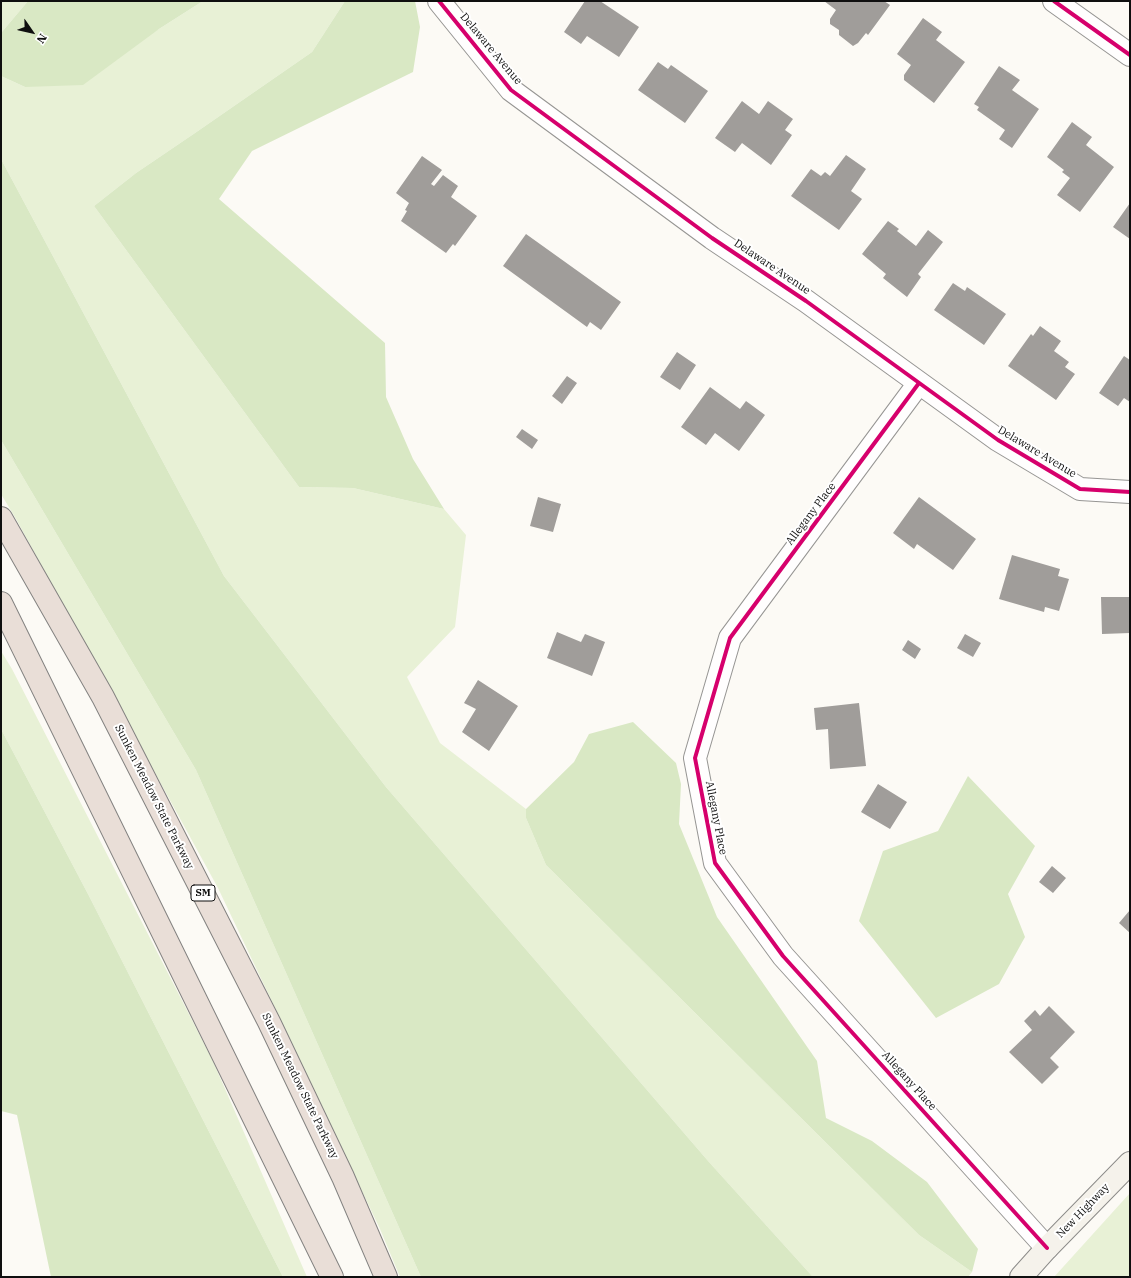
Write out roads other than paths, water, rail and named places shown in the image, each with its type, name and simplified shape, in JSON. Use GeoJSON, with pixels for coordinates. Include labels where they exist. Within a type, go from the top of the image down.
{"type":"FeatureCollection","features":[{"type":"Feature","properties":{"kind":"highway","name":"Sunken Meadow State Parkway"},"geometry":{"type":"LineString","coordinates":[[1,518],[103,697],[269,1022],[344,1177],[386,1277]]}},
{"type":"Feature","properties":{"kind":"highway"},"geometry":{"type":"LineString","coordinates":[[1,603],[332,1277]]}},
{"type":"Feature","properties":{"kind":"street","name":"Delaware Avenue"},"geometry":{"type":"LineString","coordinates":[[439,1],[512,90],[712,238],[806,301],[998,440],[1080,489],[1130,492]]}},
{"type":"Feature","properties":{"kind":"street"},"geometry":{"type":"LineString","coordinates":[[1054,1],[1130,55]]}},
{"type":"Feature","properties":{"kind":"street","name":"Allegany Place"},"geometry":{"type":"LineString","coordinates":[[919,383],[730,638],[695,758],[715,863],[783,956],[1047,1248]]}},
{"type":"Feature","properties":{"kind":"street","name":"New Highway"},"geometry":{"type":"LineString","coordinates":[[1021,1277],[1047,1248],[1130,1163]]}}]}
